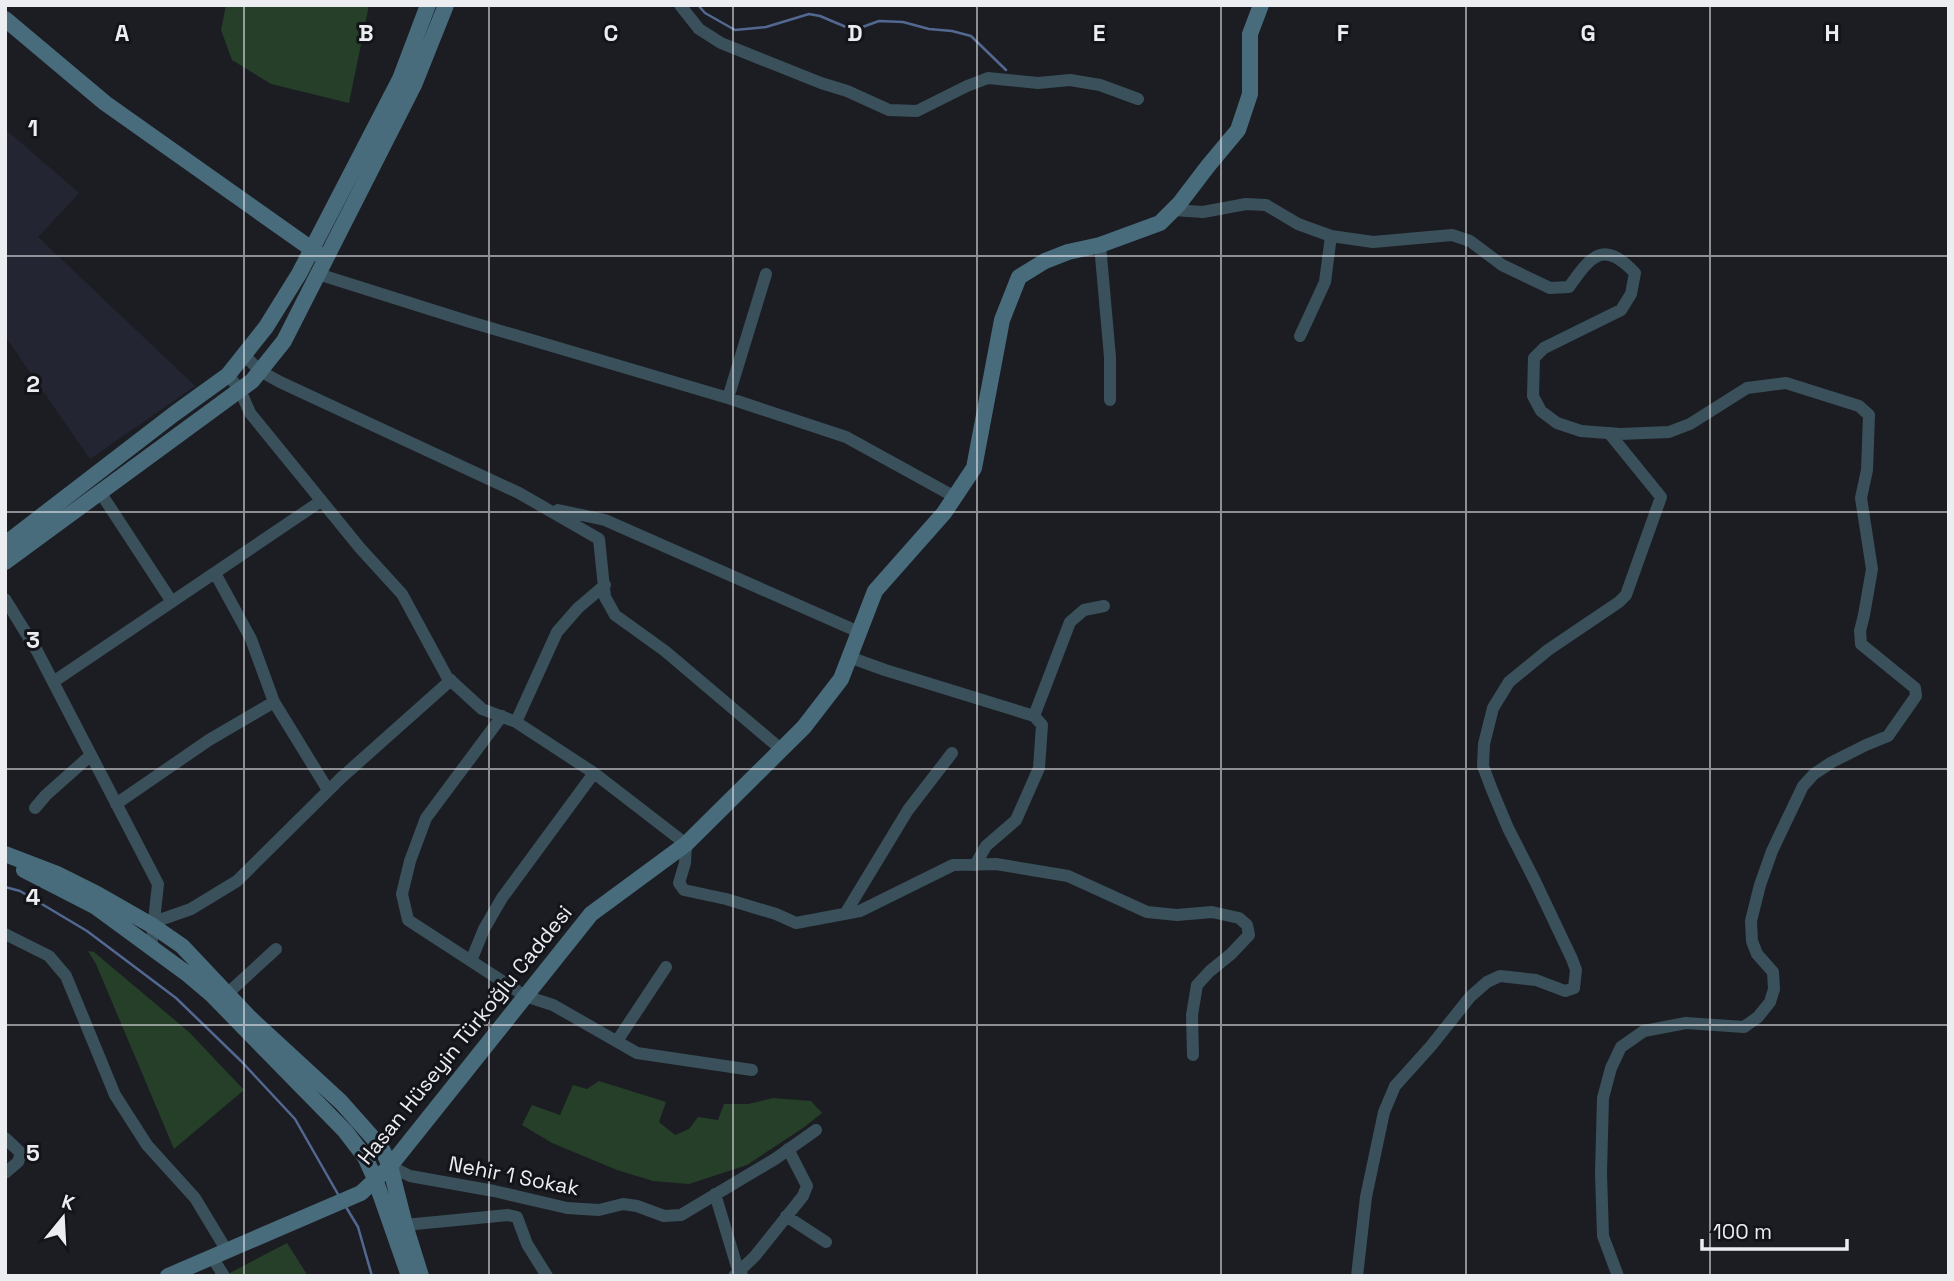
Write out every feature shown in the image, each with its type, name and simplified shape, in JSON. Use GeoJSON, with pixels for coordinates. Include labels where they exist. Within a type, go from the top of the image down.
{"type":"FeatureCollection","features":[{"type":"Feature","properties":{"kind":"street"},"geometry":{"type":"LineString","coordinates":[[5,544],[228,375],[266,327],[299,274],[400,79],[428,5]]}},
{"type":"Feature","properties":{"kind":"street"},"geometry":{"type":"LineString","coordinates":[[5,562],[252,381],[284,341],[414,85],[446,5]]}},
{"type":"Feature","properties":{"kind":"street"},"geometry":{"type":"LineString","coordinates":[[680,5],[699,29],[721,43],[889,110],[917,111],[988,78],[1038,83],[1070,80],[1100,85],[1138,99]]}},
{"type":"Feature","properties":{"kind":"street","name":"Hasan Hüseyin Türkoğlu Caddesi"},"geometry":{"type":"LineString","coordinates":[[228,1251],[361,1193],[390,1166],[591,914],[686,844],[804,727],[841,679],[875,591],[944,513],[974,468],[1002,320],[1018,277],[1045,261],[1068,252],[1100,245],[1160,223],[1173,210],[1238,130],[1250,94],[1250,34],[1264,7]]}},
{"type":"Feature","properties":{"kind":"street"},"geometry":{"type":"LineString","coordinates":[[5,19],[105,103],[312,248],[322,267],[467,321],[729,398],[846,437],[955,497]]}},
{"type":"Feature","properties":{"kind":"street"},"geometry":{"type":"LineString","coordinates":[[1173,210],[1203,212],[1246,204],[1266,205],[1298,224],[1331,236],[1373,242],[1452,235],[1470,241],[1502,265],[1550,288],[1569,286],[1585,265],[1597,255],[1608,254],[1625,262],[1635,273],[1631,294],[1621,310],[1544,348],[1534,358],[1533,396],[1541,411],[1557,423],[1581,431],[1670,432],[1699,419],[1746,388],[1786,383],[1859,405],[1869,415],[1867,470],[1861,498],[1872,569],[1860,631],[1861,644],[1915,688],[1916,696],[1888,736],[1832,762],[1814,774],[1803,786],[1772,851],[1751,921],[1752,942],[1758,954],[1773,971],[1774,989],[1770,1002],[1758,1017],[1744,1027],[1686,1023],[1644,1031],[1620,1047],[1603,1098],[1601,1173],[1603,1237],[1618,1276]]}},
{"type":"Feature","properties":{"kind":"street"},"geometry":{"type":"LineString","coordinates":[[1300,336],[1325,282],[1331,236]]}},
{"type":"Feature","properties":{"kind":"street"},"geometry":{"type":"LineString","coordinates":[[1100,245],[1110,357],[1110,400]]}},
{"type":"Feature","properties":{"kind":"street"},"geometry":{"type":"LineString","coordinates":[[729,398],[766,274]]}},
{"type":"Feature","properties":{"kind":"street"},"geometry":{"type":"LineString","coordinates":[[244,355],[260,371],[279,382],[519,493],[599,538],[605,597],[615,615],[664,650],[782,750]]}},
{"type":"Feature","properties":{"kind":"street"},"geometry":{"type":"LineString","coordinates":[[228,375],[240,390],[250,413],[360,548],[402,594],[447,677],[482,709],[516,723],[594,773],[686,844],[680,883],[684,890],[726,899],[796,923],[860,911],[953,865],[996,864],[1068,876],[1147,912],[1177,915],[1212,912],[1239,918],[1247,925],[1249,935],[1197,985],[1192,1015],[1193,1055]]}},
{"type":"Feature","properties":{"kind":"street"},"geometry":{"type":"LineString","coordinates":[[1357,1276],[1366,1197],[1384,1112],[1395,1086],[1470,997],[1487,982],[1500,976],[1536,980],[1565,991],[1574,988],[1576,970],[1572,959],[1508,828],[1483,766],[1484,744],[1493,708],[1509,682],[1548,650],[1626,596],[1661,497],[1609,433]]}},
{"type":"Feature","properties":{"kind":"street"},"geometry":{"type":"LineString","coordinates":[[100,492],[172,602]]}},
{"type":"Feature","properties":{"kind":"street"},"geometry":{"type":"LineString","coordinates":[[53,682],[321,501]]}},
{"type":"Feature","properties":{"kind":"street"},"geometry":{"type":"LineString","coordinates":[[545,507],[606,520],[859,632]]}},
{"type":"Feature","properties":{"kind":"street"},"geometry":{"type":"LineString","coordinates":[[215,573],[251,639],[274,702],[328,790]]}},
{"type":"Feature","properties":{"kind":"street"},"geometry":{"type":"LineString","coordinates":[[516,723],[556,632],[605,585]]}},
{"type":"Feature","properties":{"kind":"street"},"geometry":{"type":"LineString","coordinates":[[5,600],[37,651],[158,884],[151,948]]}},
{"type":"Feature","properties":{"kind":"street"},"geometry":{"type":"LineString","coordinates":[[1034,716],[1070,622],[1084,610],[1104,606]]}},
{"type":"Feature","properties":{"kind":"street"},"geometry":{"type":"LineString","coordinates":[[849,657],[1034,716],[1042,724],[1039,768],[1016,820],[986,846],[975,865]]}},
{"type":"Feature","properties":{"kind":"street"},"geometry":{"type":"LineString","coordinates":[[154,924],[191,909],[237,881],[328,790],[451,680]]}},
{"type":"Feature","properties":{"kind":"street"},"geometry":{"type":"LineString","coordinates":[[116,804],[208,740],[274,702]]}},
{"type":"Feature","properties":{"kind":"street"},"geometry":{"type":"LineString","coordinates":[[502,716],[426,818],[410,861],[402,894],[408,920],[525,996],[553,1005],[637,1053],[752,1070]]}},
{"type":"Feature","properties":{"kind":"street"},"geometry":{"type":"LineString","coordinates":[[845,914],[908,810],[953,753]]}},
{"type":"Feature","properties":{"kind":"street"},"geometry":{"type":"LineString","coordinates":[[35,808],[91,755]]}},
{"type":"Feature","properties":{"kind":"street"},"geometry":{"type":"LineString","coordinates":[[471,961],[484,929],[502,898],[594,773]]}},
{"type":"Feature","properties":{"kind":"street"},"geometry":{"type":"LineString","coordinates":[[5,854],[57,874],[154,924],[182,946],[251,1019],[341,1102],[381,1147],[390,1166],[421,1276]]}},
{"type":"Feature","properties":{"kind":"street"},"geometry":{"type":"LineString","coordinates":[[5,864],[19,868],[96,907],[212,995],[345,1131],[365,1157],[409,1276]]}},
{"type":"Feature","properties":{"kind":"street"},"geometry":{"type":"LineString","coordinates":[[5,934],[49,956],[66,976],[115,1095],[148,1145],[195,1198],[228,1251],[168,1276]]}},
{"type":"Feature","properties":{"kind":"street"},"geometry":{"type":"LineString","coordinates":[[227,994],[276,949]]}},
{"type":"Feature","properties":{"kind":"street"},"geometry":{"type":"LineString","coordinates":[[617,1041],[666,967]]}},
{"type":"Feature","properties":{"kind":"street","name":"Nehir 1 Sokak"},"geometry":{"type":"LineString","coordinates":[[390,1166],[410,1176],[567,1208],[600,1210],[623,1204],[664,1216],[681,1215],[816,1130]]}},
{"type":"Feature","properties":{"kind":"street"},"geometry":{"type":"LineString","coordinates":[[5,1138],[21,1153],[18,1162],[5,1173]]}},
{"type":"Feature","properties":{"kind":"street"},"geometry":{"type":"LineString","coordinates":[[738,1274],[803,1196],[807,1186],[788,1149]]}},
{"type":"Feature","properties":{"kind":"street"},"geometry":{"type":"LineString","coordinates":[[715,1194],[738,1274]]}},
{"type":"Feature","properties":{"kind":"street"},"geometry":{"type":"LineString","coordinates":[[405,1225],[508,1215],[517,1217],[527,1244],[547,1276]]}},
{"type":"Feature","properties":{"kind":"street"},"geometry":{"type":"LineString","coordinates":[[786,1216],[826,1242]]}},
{"type":"Feature","properties":{"kind":"street"},"geometry":{"type":"LineString","coordinates":[[212,1257],[224,1276]]}},
{"type":"Feature","properties":{"kind":"shaded area"},"geometry":{"type":"Polygon","coordinates":[[[5,129],[79,193],[38,237],[195,386],[90,459],[5,336],[5,129]]]}},
{"type":"Feature","properties":{"kind":"green space"},"geometry":{"type":"Polygon","coordinates":[[[226,5],[369,5],[349,103],[271,84],[232,60],[221,30],[226,5]]]}},
{"type":"Feature","properties":{"kind":"green space"},"geometry":{"type":"Polygon","coordinates":[[[88,951],[94,952],[189,1032],[244,1090],[174,1149],[96,964],[88,951]]]}},
{"type":"Feature","properties":{"kind":"green space"},"geometry":{"type":"Polygon","coordinates":[[[599,1081],[666,1102],[659,1122],[675,1135],[689,1129],[698,1117],[718,1120],[724,1104],[748,1104],[773,1098],[811,1101],[822,1113],[747,1165],[689,1184],[653,1181],[617,1170],[552,1143],[522,1125],[532,1105],[560,1115],[573,1085],[587,1089],[599,1081]]]}},
{"type":"Feature","properties":{"kind":"green space"},"geometry":{"type":"Polygon","coordinates":[[[287,1243],[308,1276],[226,1275],[287,1243]]]}},
{"type":"Feature","properties":{"kind":"waterway"},"geometry":{"type":"LineString","coordinates":[[698,5],[705,13],[735,30],[766,27],[809,14],[857,29],[879,21],[903,22],[929,29],[952,31],[971,36],[1006,70]]}},
{"type":"Feature","properties":{"kind":"waterway"},"geometry":{"type":"LineString","coordinates":[[5,887],[20,891],[87,931],[176,998],[241,1061],[295,1119],[339,1196]]}},
{"type":"Feature","properties":{"kind":"waterway"},"geometry":{"type":"LineString","coordinates":[[346,1207],[358,1227],[372,1276]]}}]}
